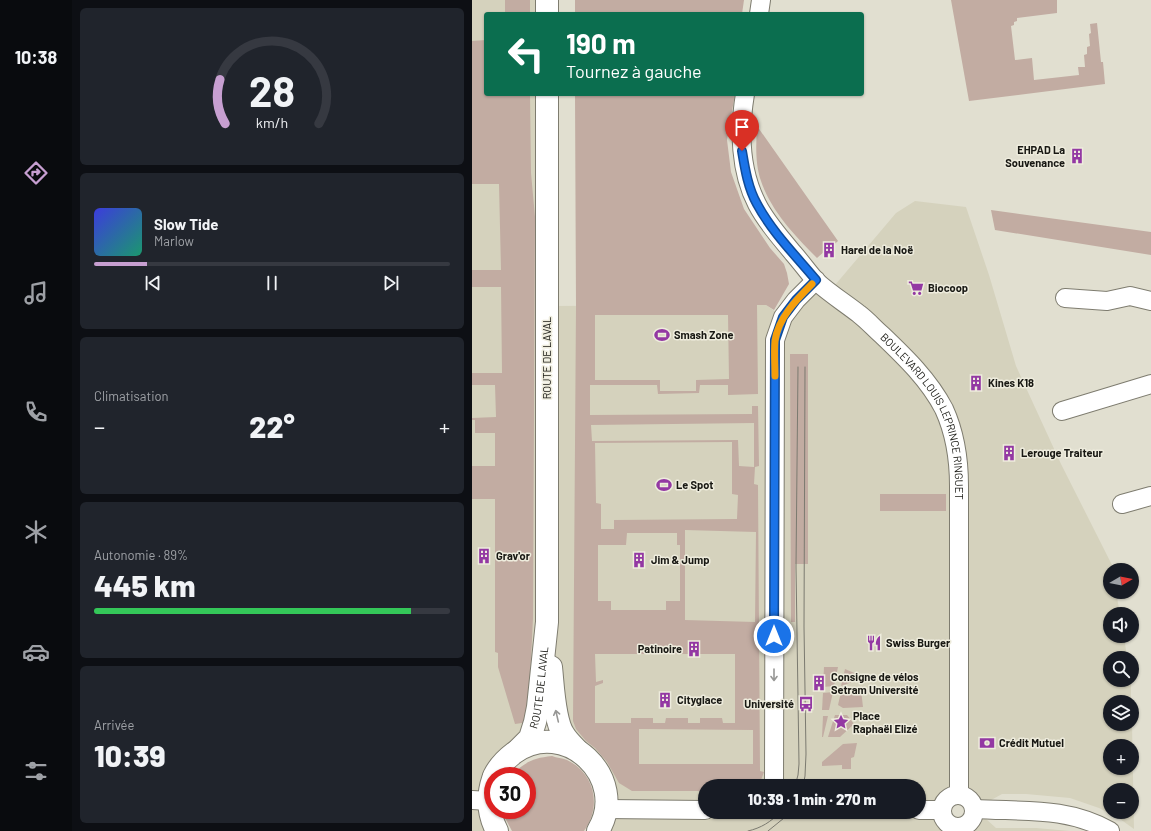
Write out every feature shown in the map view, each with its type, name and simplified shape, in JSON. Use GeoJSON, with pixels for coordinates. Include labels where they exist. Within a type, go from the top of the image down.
{"type":"FeatureCollection","features":[{"type":"Feature","properties":{"kind":"main road"},"geometry":{"type":"LineString","coordinates":[[547,0],[547,12]]}},
{"type":"Feature","properties":{"kind":"main road","name":"ROUTE DE LAVAL"},"geometry":{"type":"LineString","coordinates":[[547,96],[547,622],[556,710],[563,734],[576,750]]}},
{"type":"Feature","properties":{"kind":"main road","name":"ROUTE DE LAVAL"},"geometry":{"type":"LineString","coordinates":[[519,749],[530,738],[535,722],[547,622]]}},
{"type":"Feature","properties":{"kind":"main road"},"geometry":{"type":"LineString","coordinates":[[500,767],[506,759],[519,749],[530,745],[548,742],[559,743],[576,750],[592,762],[601,777],[606,792],[606,809],[603,822],[598,831]]}},
{"type":"Feature","properties":{"kind":"main road"},"geometry":{"type":"LineString","coordinates":[[480,801],[490,815],[497,831]]}},
{"type":"Feature","properties":{"kind":"street"},"geometry":{"type":"LineString","coordinates":[[759,12],[761,0]]}},
{"type":"Feature","properties":{"kind":"street","name":"BOULEVARD LOUIS LEPRINCE RINGUET"},"geometry":{"type":"LineString","coordinates":[[745,96],[742,115],[742,151],[747,177],[757,204],[776,232],[816,280],[860,315],[895,347],[919,372],[934,392],[944,409],[954,439],[958,455],[959,486],[959,794]]}},
{"type":"Feature","properties":{"kind":"street"},"geometry":{"type":"LineString","coordinates":[[774,779],[775,340],[783,317],[796,300],[816,280]]}},
{"type":"Feature","properties":{"kind":"street"},"geometry":{"type":"LineString","coordinates":[[1064,298],[1107,301],[1130,296],[1151,301]]}},
{"type":"Feature","properties":{"kind":"street"},"geometry":{"type":"LineString","coordinates":[[1062,411],[1151,384]]}},
{"type":"Feature","properties":{"kind":"street"},"geometry":{"type":"LineString","coordinates":[[1122,504],[1151,496]]}},
{"type":"Feature","properties":{"kind":"street"},"geometry":{"type":"LineString","coordinates":[[959,794],[968,797],[973,804],[974,809],[972,819],[969,823],[958,829],[948,825],[944,820],[941,810],[945,800],[959,794]]}},
{"type":"Feature","properties":{"kind":"street"},"geometry":{"type":"LineString","coordinates":[[606,809],[698,810]]}},
{"type":"Feature","properties":{"kind":"street"},"geometry":{"type":"LineString","coordinates":[[974,809],[1040,810],[1068,814],[1099,825],[1110,831]]}},
{"type":"Feature","properties":{"kind":"street"},"geometry":{"type":"LineString","coordinates":[[926,810],[941,810]]}},
{"type":"Feature","properties":{"kind":"shaded area"},"geometry":{"type":"Polygon","coordinates":[[[472,0],[547,0],[547,12],[484,12],[484,96],[547,96],[547,306],[766,305],[783,317],[816,280],[830,291],[896,213],[915,201],[966,207],[989,275],[1016,366],[1061,464],[1111,563],[1103,563],[1103,599],[1117,599],[1119,607],[1103,607],[1103,643],[1125,643],[1126,651],[1103,651],[1103,687],[1131,687],[1131,695],[1103,695],[1103,731],[1132,731],[1132,739],[1103,739],[1103,775],[1133,775],[1133,783],[1103,783],[1103,810],[1070,798],[1026,794],[1002,794],[975,809],[996,828],[1036,828],[1070,831],[598,831],[607,801],[538,707],[500,767],[484,767],[484,819],[498,819],[497,831],[472,831],[472,0]],[[954,795],[945,800],[942,815],[948,825],[958,828],[964,826],[972,819],[974,814],[973,804],[968,797],[964,795],[954,795]]]}},
{"type":"Feature","properties":{"kind":"shaded area"},"geometry":{"type":"Polygon","coordinates":[[[505,0],[530,0],[530,12],[505,12],[505,0]]]}},
{"type":"Feature","properties":{"kind":"shaded area"},"geometry":{"type":"Polygon","coordinates":[[[575,0],[744,0],[742,12],[575,12],[575,0]]]}},
{"type":"Feature","properties":{"kind":"shaded area"},"geometry":{"type":"Polygon","coordinates":[[[951,0],[1057,0],[1057,13],[1017,18],[1014,25],[1011,26],[1015,60],[1032,58],[1034,80],[1079,75],[1078,67],[1085,67],[1084,55],[1087,54],[1087,47],[1090,46],[1090,24],[1097,23],[1105,84],[969,101],[951,0]]]}},
{"type":"Feature","properties":{"kind":"shaded area"},"geometry":{"type":"Polygon","coordinates":[[[484,40],[484,96],[530,96],[531,173],[535,217],[533,618],[529,722],[515,724],[498,667],[498,653],[495,652],[495,499],[472,499],[472,466],[495,466],[495,433],[475,433],[475,420],[472,420],[472,418],[496,417],[495,385],[472,385],[472,373],[502,373],[501,287],[472,287],[472,270],[501,270],[499,184],[472,184],[472,41],[484,40]]]}},
{"type":"Feature","properties":{"kind":"shaded area"},"geometry":{"type":"Polygon","coordinates":[[[575,96],[735,96],[727,140],[731,172],[744,209],[770,248],[784,264],[789,284],[774,310],[766,305],[757,305],[758,394],[728,395],[728,385],[700,385],[699,393],[658,394],[657,385],[590,385],[590,415],[752,414],[752,406],[758,406],[759,466],[755,467],[754,484],[758,485],[760,771],[764,772],[761,779],[698,779],[698,791],[632,791],[619,783],[607,762],[576,729],[573,721],[576,306],[575,96]],[[595,315],[595,380],[660,380],[660,391],[696,391],[696,380],[729,379],[728,315],[595,315]],[[754,423],[591,425],[592,441],[738,440],[739,466],[754,467],[754,423]],[[732,442],[595,443],[596,503],[601,504],[601,529],[614,529],[614,520],[737,519],[738,495],[732,494],[732,442]],[[685,530],[685,620],[755,622],[756,532],[685,530]],[[627,533],[626,545],[598,545],[598,601],[611,601],[611,610],[666,610],[666,601],[680,601],[680,545],[677,545],[677,533],[627,533]],[[689,645],[689,654],[595,654],[596,682],[603,680],[603,683],[595,686],[595,723],[631,723],[631,718],[653,718],[653,723],[665,723],[666,718],[688,718],[688,723],[700,723],[700,718],[722,718],[723,723],[735,723],[735,654],[699,654],[699,645],[689,645]],[[639,729],[639,764],[753,764],[753,730],[639,729]]]}},
{"type":"Feature","properties":{"kind":"shaded area"},"geometry":{"type":"Polygon","coordinates":[[[757,126],[838,241],[830,248],[828,246],[825,249],[826,250],[817,258],[784,222],[765,192],[759,174],[757,161],[757,126]]]}},
{"type":"Feature","properties":{"kind":"shaded area"},"geometry":{"type":"Polygon","coordinates":[[[991,210],[1151,232],[1151,255],[995,230],[991,210]]]}},
{"type":"Feature","properties":{"kind":"shaded area"},"geometry":{"type":"Polygon","coordinates":[[[790,354],[808,354],[808,564],[795,564],[795,622],[791,622],[790,354]]]}},
{"type":"Feature","properties":{"kind":"shaded area"},"geometry":{"type":"Polygon","coordinates":[[[880,494],[946,494],[946,511],[880,511],[880,494]]]}},
{"type":"Feature","properties":{"kind":"shaded area"},"geometry":{"type":"Polygon","coordinates":[[[824,667],[838,667],[834,686],[823,687],[824,667]]]}},
{"type":"Feature","properties":{"kind":"shaded area"},"geometry":{"type":"Polygon","coordinates":[[[845,669],[859,675],[860,679],[841,686],[845,669]]]}},
{"type":"Feature","properties":{"kind":"shaded area"},"geometry":{"type":"Polygon","coordinates":[[[853,687],[861,690],[863,707],[843,708],[838,705],[841,692],[853,687]]]}},
{"type":"Feature","properties":{"kind":"shaded area"},"geometry":{"type":"Polygon","coordinates":[[[833,692],[829,710],[822,710],[823,693],[833,692]]]}},
{"type":"Feature","properties":{"kind":"shaded area"},"geometry":{"type":"Polygon","coordinates":[[[835,715],[847,715],[854,724],[840,737],[828,737],[835,715]]]}},
{"type":"Feature","properties":{"kind":"shaded area"},"geometry":{"type":"Polygon","coordinates":[[[823,716],[828,716],[822,737],[823,716]]]}},
{"type":"Feature","properties":{"kind":"shaded area"},"geometry":{"type":"Polygon","coordinates":[[[857,743],[854,757],[851,758],[851,769],[842,769],[842,765],[822,766],[822,762],[843,744],[857,743]]]}},
{"type":"Feature","properties":{"kind":"shaded area"},"geometry":{"type":"Polygon","coordinates":[[[552,756],[567,760],[577,766],[584,773],[593,791],[594,801],[590,822],[584,831],[512,831],[506,819],[536,819],[536,767],[521,767],[530,761],[552,756]]]}},
{"type":"Feature","properties":{"kind":"shaded area"},"geometry":{"type":"Polygon","coordinates":[[[1120,819],[1134,819],[1134,829],[1120,819]]]}},
{"type":"Feature","properties":{"kind":"tram line"},"geometry":{"type":"LineString","coordinates":[[797,779],[799,764],[796,567],[798,367]]}},
{"type":"Feature","properties":{"kind":"tram line"},"geometry":{"type":"LineString","coordinates":[[804,779],[806,754],[804,627],[805,367]]}},
{"type":"Feature","properties":{"kind":"tram line"},"geometry":{"type":"LineString","coordinates":[[748,831],[766,824],[773,819]]}},
{"type":"Feature","properties":{"kind":"tram line"},"geometry":{"type":"LineString","coordinates":[[768,831],[783,819]]}},
{"type":"Feature","properties":{"kind":"slow traffic"},"geometry":{"type":"LineString","coordinates":[[775,376],[775,340],[783,317],[796,300],[812,284]]}},
{"type":"Feature","properties":{"kind":"place","name":"EHPAD La Souvenance"},"geometry":{"type":"Point","coordinates":[1077,156]}},
{"type":"Feature","properties":{"kind":"place","name":"Harel de la Noë"},"geometry":{"type":"Point","coordinates":[829,250]}},
{"type":"Feature","properties":{"kind":"place","name":"Biocoop"},"geometry":{"type":"Point","coordinates":[916,288]}},
{"type":"Feature","properties":{"kind":"place","name":"Smash Zone"},"geometry":{"type":"Point","coordinates":[662,335]}},
{"type":"Feature","properties":{"kind":"place","name":"Kines K18"},"geometry":{"type":"Point","coordinates":[976,383]}},
{"type":"Feature","properties":{"kind":"place","name":"Lerouge Traiteur"},"geometry":{"type":"Point","coordinates":[1009,453]}},
{"type":"Feature","properties":{"kind":"place","name":"Le Spot"},"geometry":{"type":"Point","coordinates":[664,485]}},
{"type":"Feature","properties":{"kind":"place","name":"Grav'or"},"geometry":{"type":"Point","coordinates":[484,556]}},
{"type":"Feature","properties":{"kind":"place","name":"Jim & Jump"},"geometry":{"type":"Point","coordinates":[639,560]}},
{"type":"Feature","properties":{"kind":"place","name":"Swiss Burger"},"geometry":{"type":"Point","coordinates":[874,643]}},
{"type":"Feature","properties":{"kind":"place","name":"Patinoire"},"geometry":{"type":"Point","coordinates":[694,649]}},
{"type":"Feature","properties":{"kind":"place","name":"Consigne de vélos Setram Université"},"geometry":{"type":"Point","coordinates":[819,683]}},
{"type":"Feature","properties":{"kind":"place","name":"Cityglace"},"geometry":{"type":"Point","coordinates":[665,700]}},
{"type":"Feature","properties":{"kind":"place","name":"Université"},"geometry":{"type":"Point","coordinates":[806,704]}},
{"type":"Feature","properties":{"kind":"place","name":"Place Raphaël Elizé"},"geometry":{"type":"Point","coordinates":[841,722]}},
{"type":"Feature","properties":{"kind":"place","name":"Crédit Mutuel"},"geometry":{"type":"Point","coordinates":[987,743]}},
{"type":"Feature","properties":{"kind":"route"},"geometry":{"type":"LineString","coordinates":[[742,151],[747,177],[757,204],[776,232],[816,280],[796,300],[783,317],[775,340],[774,636]]}}]}
